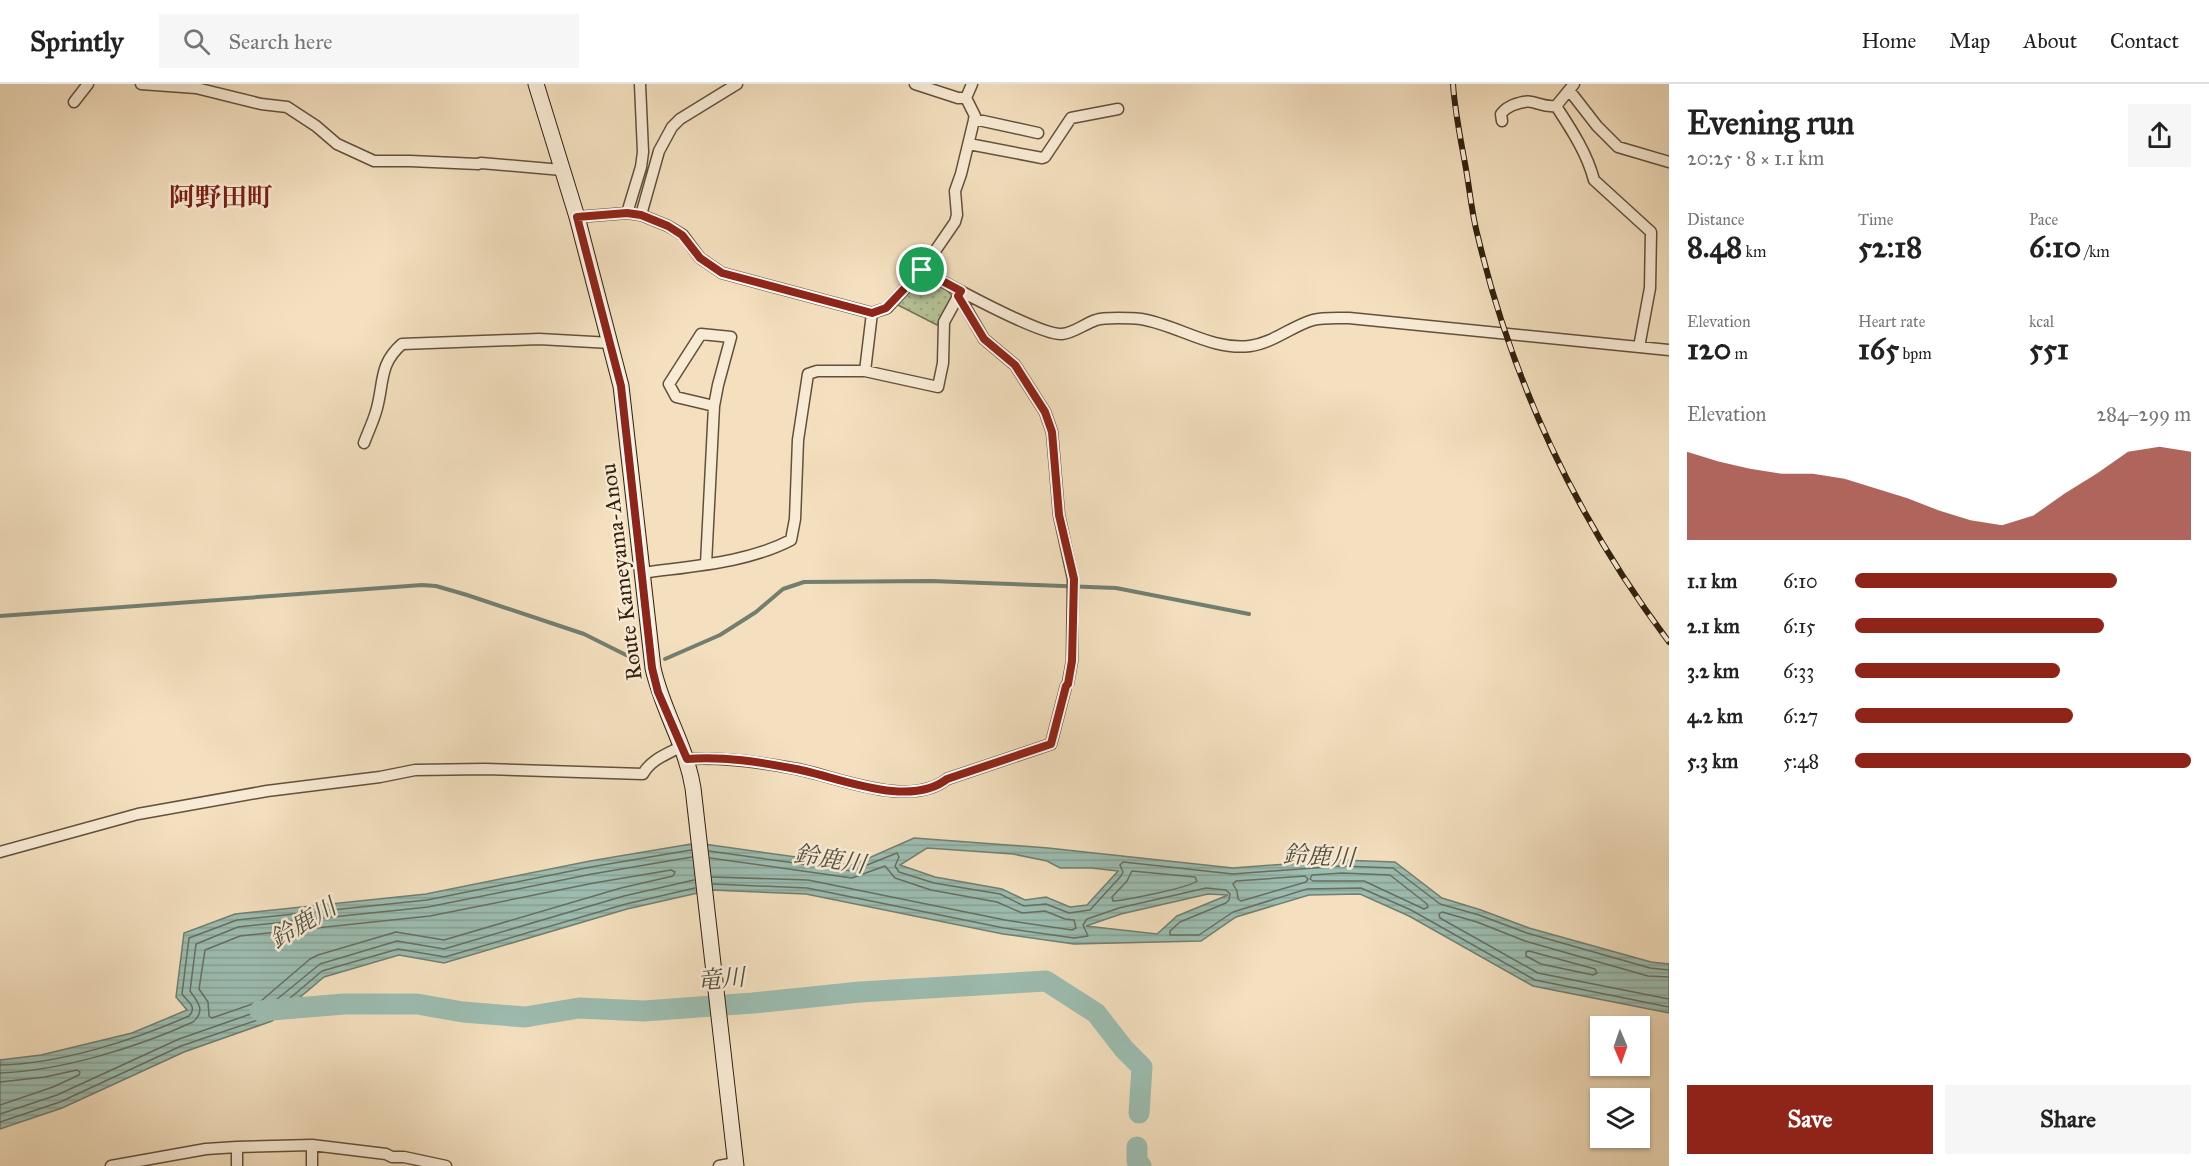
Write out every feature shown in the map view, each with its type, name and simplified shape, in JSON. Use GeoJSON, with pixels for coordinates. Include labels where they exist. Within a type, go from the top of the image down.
{"type":"FeatureCollection","features":[{"type":"Feature","properties":{"kind":"main road","name":"Route Kameyama-Anou"},"geometry":{"type":"LineString","coordinates":[[536,84],[577,217],[621,386],[652,668],[658,692],[685,753],[693,788],[735,1161]]}},
{"type":"Feature","properties":{"kind":"street"},"geometry":{"type":"LineString","coordinates":[[74,102],[88,84]]}},
{"type":"Feature","properties":{"kind":"street"},"geometry":{"type":"LineString","coordinates":[[141,84],[196,88],[261,104],[287,107],[316,126],[337,144],[374,161],[410,160],[478,164],[481,162],[562,170]]}},
{"type":"Feature","properties":{"kind":"street"},"geometry":{"type":"LineString","coordinates":[[627,213],[641,167],[643,152],[640,84]]}},
{"type":"Feature","properties":{"kind":"street"},"geometry":{"type":"LineString","coordinates":[[641,215],[659,151],[672,127],[680,119],[737,84]]}},
{"type":"Feature","properties":{"kind":"street"},"geometry":{"type":"LineString","coordinates":[[577,217],[627,213],[641,215],[668,226],[682,235],[700,258],[722,273],[872,313],[886,308],[922,270],[955,222],[957,215],[955,191],[975,116],[966,98],[915,84]]}},
{"type":"Feature","properties":{"kind":"street"},"geometry":{"type":"LineString","coordinates":[[966,98],[972,84]]}},
{"type":"Feature","properties":{"kind":"street"},"geometry":{"type":"LineString","coordinates":[[1556,106],[1572,87],[1597,126],[1618,147],[1669,162]]}},
{"type":"Feature","properties":{"kind":"street"},"geometry":{"type":"LineString","coordinates":[[1502,121],[1501,114],[1505,109],[1523,101],[1530,100],[1556,106],[1576,137],[1591,169],[1593,180],[1651,232],[1650,288],[1639,347]]}},
{"type":"Feature","properties":{"kind":"street"},"geometry":{"type":"LineString","coordinates":[[969,144],[1042,158],[1045,157],[1071,118],[1118,110]]}},
{"type":"Feature","properties":{"kind":"street"},"geometry":{"type":"LineString","coordinates":[[974,119],[1038,133]]}},
{"type":"Feature","properties":{"kind":"street"},"geometry":{"type":"LineString","coordinates":[[922,270],[960,294],[1039,328],[1061,334],[1098,319],[1140,319],[1223,345],[1251,346],[1278,337],[1315,320],[1350,318],[1669,350]]}},
{"type":"Feature","properties":{"kind":"street"},"geometry":{"type":"LineString","coordinates":[[642,573],[706,564],[773,550],[791,540],[795,519],[798,440],[808,374],[817,371],[865,371],[938,387],[943,363],[944,322],[960,294]]}},
{"type":"Feature","properties":{"kind":"street"},"geometry":{"type":"LineString","coordinates":[[0,852],[138,814],[267,791],[380,777],[416,770],[485,769],[643,774],[647,766],[653,762],[685,753],[766,763],[894,792],[933,787],[947,779],[1051,744],[1072,661],[1074,579],[1059,515],[1052,432],[1045,412],[1015,365],[984,339],[960,294]]}},
{"type":"Feature","properties":{"kind":"street"},"geometry":{"type":"LineString","coordinates":[[865,371],[872,313]]}},
{"type":"Feature","properties":{"kind":"street"},"geometry":{"type":"LineString","coordinates":[[706,564],[714,406],[731,337],[701,334],[669,384],[676,397],[714,406]]}},
{"type":"Feature","properties":{"kind":"street"},"geometry":{"type":"LineString","coordinates":[[364,443],[377,408],[383,371],[395,350],[402,344],[539,339],[611,343]]}},
{"type":"Feature","properties":{"kind":"street"},"geometry":{"type":"LineString","coordinates":[[312,1145],[312,1166]]}},
{"type":"Feature","properties":{"kind":"street"},"geometry":{"type":"LineString","coordinates":[[111,1166],[146,1162],[206,1149],[312,1145],[386,1154],[411,1163],[446,1166]]}},
{"type":"Feature","properties":{"kind":"street"},"geometry":{"type":"LineString","coordinates":[[237,1147],[237,1166]]}},
{"type":"Feature","properties":{"kind":"street"},"geometry":{"type":"LineString","coordinates":[[719,1166],[735,1161]]}},
{"type":"Feature","properties":{"kind":"green space"},"geometry":{"type":"Polygon","coordinates":[[[924,278],[946,289],[953,297],[937,325],[896,304],[918,280],[924,278]]]}},
{"type":"Feature","properties":{"kind":"water","name":"鈴鹿川"},"geometry":{"type":"Polygon","coordinates":[[[914,838],[1048,848],[1233,868],[1341,860],[1395,862],[1442,898],[1529,928],[1651,962],[1669,964],[1669,1013],[1533,986],[1409,916],[1360,894],[1309,895],[1236,917],[1201,941],[1074,944],[1003,934],[806,894],[711,890],[627,909],[444,963],[399,955],[324,977],[272,1021],[184,1052],[62,1108],[0,1129],[0,1060],[41,1055],[132,1033],[187,1010],[176,997],[184,933],[235,914],[426,894],[590,861],[697,843],[853,865],[914,838]],[[927,848],[900,865],[935,877],[1002,889],[1025,900],[1046,897],[1070,907],[1087,905],[1118,871],[1060,868],[1047,861],[1013,854],[927,848]],[[1208,894],[1121,914],[1086,926],[1157,934],[1177,916],[1228,895],[1208,894]]]}},
{"type":"Feature","properties":{"kind":"waterway"},"geometry":{"type":"LineString","coordinates":[[665,659],[720,635],[756,612],[783,589],[804,582],[931,581],[1116,588],[1249,614]]}},
{"type":"Feature","properties":{"kind":"waterway"},"geometry":{"type":"LineString","coordinates":[[0,616],[422,585],[436,586],[467,595],[584,634],[636,660]]}},
{"type":"Feature","properties":{"kind":"waterway","name":"竜川"},"geometry":{"type":"LineString","coordinates":[[260,1011],[344,1004],[417,1004],[463,1012],[525,1017],[579,1008],[644,1011],[860,992],[1046,981],[1096,1013],[1124,1049],[1142,1067],[1139,1113]]}},
{"type":"Feature","properties":{"kind":"waterway","name":"竜川"},"geometry":{"type":"LineString","coordinates":[[1137,1147],[1137,1161],[1141,1166]]}},
{"type":"Feature","properties":{"kind":"railway"},"geometry":{"type":"LineString","coordinates":[[1453,84],[1476,229],[1493,292],[1530,398],[1552,449],[1578,499],[1636,596],[1669,642]]}},
{"type":"Feature","properties":{"kind":"district","name":"阿野田町"},"geometry":{"type":"Point","coordinates":[221,197]}},
{"type":"Feature","properties":{"kind":"route"},"geometry":{"type":"LineString","coordinates":[[627,213],[641,215],[668,226],[682,235],[700,258],[722,273],[872,313],[886,308],[922,270],[961,291],[958,296],[974,324],[996,351],[1015,365],[1045,412],[1052,432],[1059,515],[1074,579],[1072,661],[1051,744],[947,779],[933,787],[894,792],[766,763],[732,759],[687,759],[658,692],[652,668],[621,386],[577,217],[627,213]]}}]}
